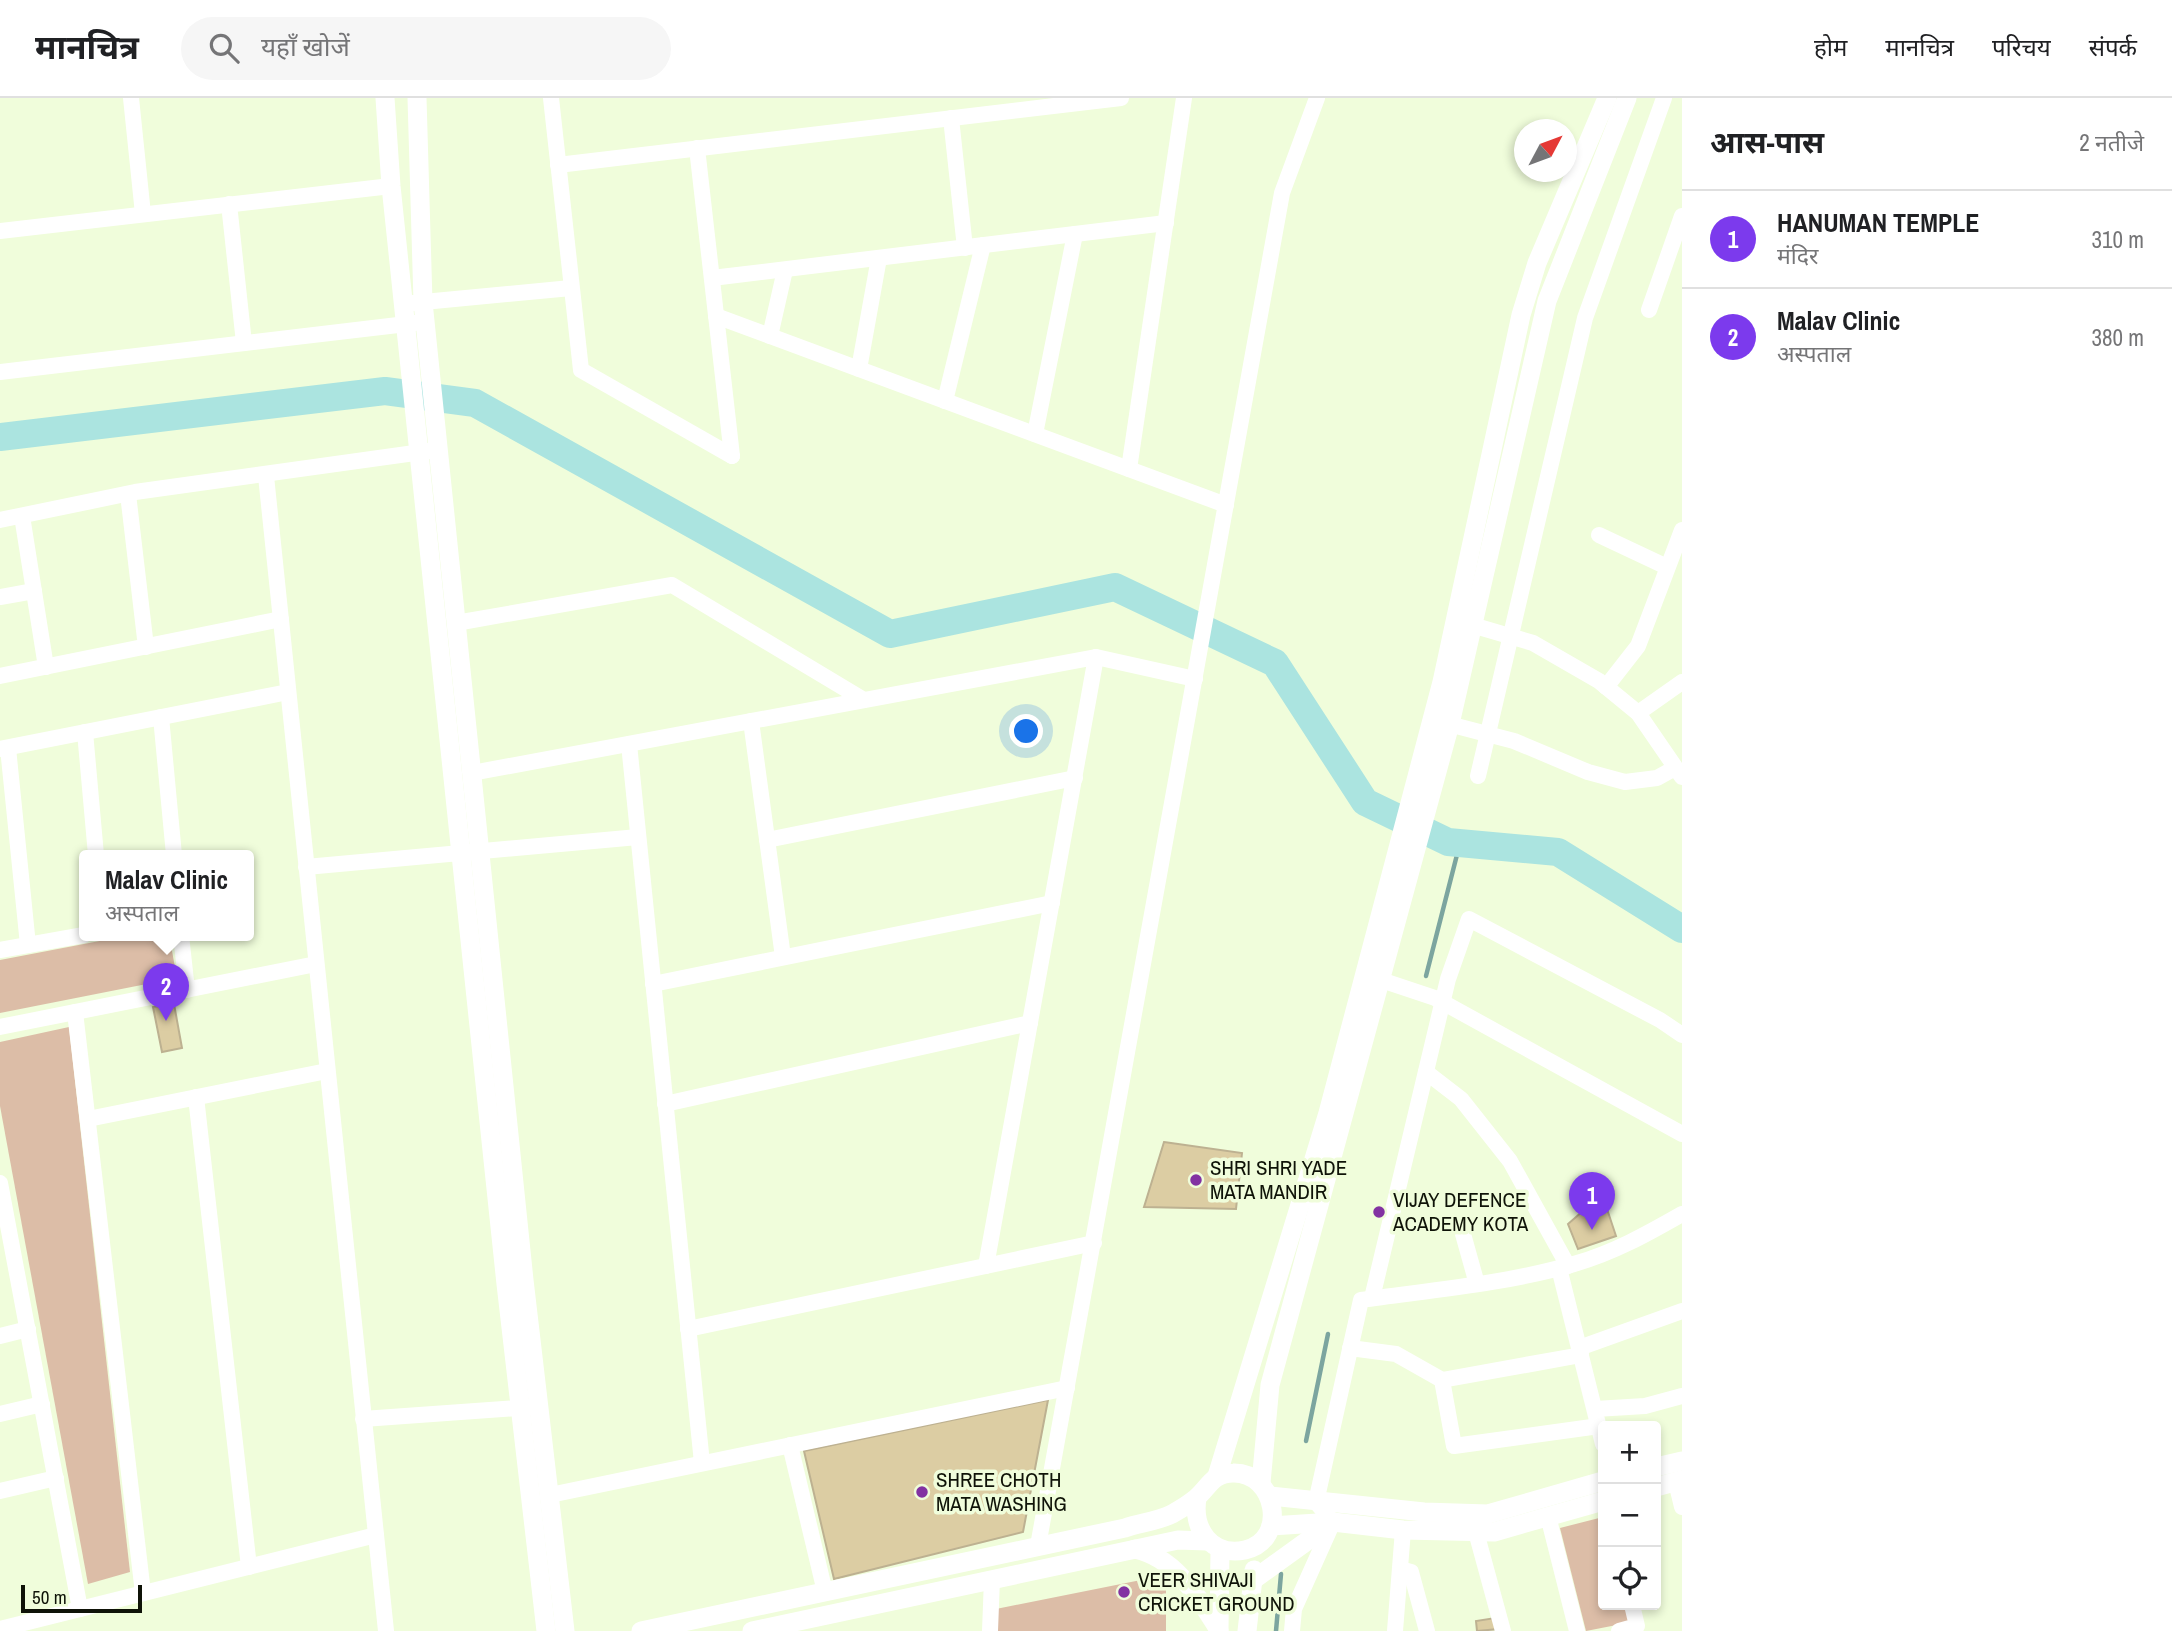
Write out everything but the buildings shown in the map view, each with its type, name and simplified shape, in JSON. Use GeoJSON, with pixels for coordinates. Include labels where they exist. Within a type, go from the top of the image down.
{"type":"FeatureCollection","features":[{"type":"Feature","properties":{"kind":"street"},"geometry":{"type":"LineString","coordinates":[[131,98],[144,214]]}},
{"type":"Feature","properties":{"kind":"street"},"geometry":{"type":"LineString","coordinates":[[385,98],[390,186],[438,445],[480,852],[530,1407],[546,1631]]}},
{"type":"Feature","properties":{"kind":"street"},"geometry":{"type":"LineString","coordinates":[[417,98],[415,321],[418,447],[460,853],[530,1407],[550,1495],[565,1631]]}},
{"type":"Feature","properties":{"kind":"street"},"geometry":{"type":"LineString","coordinates":[[551,98],[580,370],[732,456],[697,148]]}},
{"type":"Feature","properties":{"kind":"street"},"geometry":{"type":"LineString","coordinates":[[558,164],[951,118],[1066,101],[1121,98]]}},
{"type":"Feature","properties":{"kind":"street"},"geometry":{"type":"LineString","coordinates":[[1129,469],[1184,98]]}},
{"type":"Feature","properties":{"kind":"street"},"geometry":{"type":"LineString","coordinates":[[1038,1546],[1282,193],[1317,98]]}},
{"type":"Feature","properties":{"kind":"street"},"geometry":{"type":"LineString","coordinates":[[1441,722],[1521,314],[1537,262],[1607,98]]}},
{"type":"Feature","properties":{"kind":"street"},"geometry":{"type":"LineString","coordinates":[[1217,1476],[1399,879],[1441,722],[1472,625],[1547,301],[1627,98]]}},
{"type":"Feature","properties":{"kind":"street"},"geometry":{"type":"LineString","coordinates":[[1478,776],[1585,318],[1664,98]]}},
{"type":"Feature","properties":{"kind":"street"},"geometry":{"type":"LineString","coordinates":[[951,118],[965,248]]}},
{"type":"Feature","properties":{"kind":"street"},"geometry":{"type":"LineString","coordinates":[[0,231],[390,186]]}},
{"type":"Feature","properties":{"kind":"street"},"geometry":{"type":"LineString","coordinates":[[229,204],[244,343]]}},
{"type":"Feature","properties":{"kind":"street"},"geometry":{"type":"LineString","coordinates":[[1649,310],[1682,216]]}},
{"type":"Feature","properties":{"kind":"street"},"geometry":{"type":"LineString","coordinates":[[712,278],[1166,223]]}},
{"type":"Feature","properties":{"kind":"street"},"geometry":{"type":"LineString","coordinates":[[1035,434],[1075,234]]}},
{"type":"Feature","properties":{"kind":"street"},"geometry":{"type":"LineString","coordinates":[[945,401],[984,245]]}},
{"type":"Feature","properties":{"kind":"street"},"geometry":{"type":"LineString","coordinates":[[859,369],[879,258]]}},
{"type":"Feature","properties":{"kind":"street"},"geometry":{"type":"LineString","coordinates":[[770,335],[785,270]]}},
{"type":"Feature","properties":{"kind":"street"},"geometry":{"type":"LineString","coordinates":[[0,372],[415,321],[571,288]]}},
{"type":"Feature","properties":{"kind":"street"},"geometry":{"type":"LineString","coordinates":[[716,316],[1226,505]]}},
{"type":"Feature","properties":{"kind":"street"},"geometry":{"type":"LineString","coordinates":[[0,520],[128,494],[266,476],[438,445]]}},
{"type":"Feature","properties":{"kind":"street"},"geometry":{"type":"LineString","coordinates":[[266,476],[386,1631]]}},
{"type":"Feature","properties":{"kind":"street"},"geometry":{"type":"LineString","coordinates":[[128,494],[146,647]]}},
{"type":"Feature","properties":{"kind":"street"},"geometry":{"type":"LineString","coordinates":[[22,516],[46,667]]}},
{"type":"Feature","properties":{"kind":"street"},"geometry":{"type":"LineString","coordinates":[[1606,687],[1638,646],[1682,530]]}},
{"type":"Feature","properties":{"kind":"street"},"geometry":{"type":"LineString","coordinates":[[1599,535],[1667,567]]}},
{"type":"Feature","properties":{"kind":"street"},"geometry":{"type":"LineString","coordinates":[[456,623],[672,585],[864,700]]}},
{"type":"Feature","properties":{"kind":"street"},"geometry":{"type":"LineString","coordinates":[[0,597],[34,591]]}},
{"type":"Feature","properties":{"kind":"street"},"geometry":{"type":"LineString","coordinates":[[0,677],[281,619]]}},
{"type":"Feature","properties":{"kind":"street"},"geometry":{"type":"LineString","coordinates":[[1441,722],[1488,734],[1625,782],[1679,773],[1638,713],[1606,687],[1533,643],[1472,625]]}},
{"type":"Feature","properties":{"kind":"street"},"geometry":{"type":"LineString","coordinates":[[472,773],[1096,657],[1196,674]]}},
{"type":"Feature","properties":{"kind":"street"},"geometry":{"type":"LineString","coordinates":[[986,1266],[1096,657]]}},
{"type":"Feature","properties":{"kind":"street"},"geometry":{"type":"LineString","coordinates":[[1638,713],[1682,682]]}},
{"type":"Feature","properties":{"kind":"street"},"geometry":{"type":"LineString","coordinates":[[28,945],[4,748],[288,692]]}},
{"type":"Feature","properties":{"kind":"street"},"geometry":{"type":"LineString","coordinates":[[161,717],[174,850]]}},
{"type":"Feature","properties":{"kind":"street"},"geometry":{"type":"LineString","coordinates":[[751,721],[783,957]]}},
{"type":"Feature","properties":{"kind":"street"},"geometry":{"type":"LineString","coordinates":[[85,732],[96,850]]}},
{"type":"Feature","properties":{"kind":"street"},"geometry":{"type":"LineString","coordinates":[[628,744],[702,1463]]}},
{"type":"Feature","properties":{"kind":"street"},"geometry":{"type":"LineString","coordinates":[[767,840],[1074,778]]}},
{"type":"Feature","properties":{"kind":"street"},"geometry":{"type":"LineString","coordinates":[[306,867],[638,837]]}},
{"type":"Feature","properties":{"kind":"street"},"geometry":{"type":"LineString","coordinates":[[1247,1631],[1253,1580],[1273,1511],[1265,1490],[1270,1385],[1381,980],[1399,879]]}},
{"type":"Feature","properties":{"kind":"street"},"geometry":{"type":"LineString","coordinates":[[653,984],[1052,903]]}},
{"type":"Feature","properties":{"kind":"street"},"geometry":{"type":"LineString","coordinates":[[1372,1298],[1442,1004],[1469,919],[1660,1020],[1682,1035]]}},
{"type":"Feature","properties":{"kind":"street"},"geometry":{"type":"LineString","coordinates":[[0,950],[79,936]]}},
{"type":"Feature","properties":{"kind":"street"},"geometry":{"type":"LineString","coordinates":[[182,941],[187,990]]}},
{"type":"Feature","properties":{"kind":"street"},"geometry":{"type":"LineString","coordinates":[[0,1027],[316,964]]}},
{"type":"Feature","properties":{"kind":"street"},"geometry":{"type":"LineString","coordinates":[[1381,980],[1442,1004],[1682,1134]]}},
{"type":"Feature","properties":{"kind":"street"},"geometry":{"type":"LineString","coordinates":[[75,1012],[143,1593]]}},
{"type":"Feature","properties":{"kind":"street"},"geometry":{"type":"LineString","coordinates":[[665,1104],[1030,1023]]}},
{"type":"Feature","properties":{"kind":"street"},"geometry":{"type":"LineString","coordinates":[[88,1119],[327,1071]]}},
{"type":"Feature","properties":{"kind":"street"},"geometry":{"type":"LineString","coordinates":[[1426,1072],[1461,1099],[1510,1161],[1563,1267],[1598,1422]]}},
{"type":"Feature","properties":{"kind":"street"},"geometry":{"type":"LineString","coordinates":[[196,1097],[249,1567]]}},
{"type":"Feature","properties":{"kind":"street"},"geometry":{"type":"LineString","coordinates":[[0,1183],[7,1262],[27,1329],[80,1609]]}},
{"type":"Feature","properties":{"kind":"street"},"geometry":{"type":"LineString","coordinates":[[1315,1502],[1361,1300],[1477,1284],[1563,1267],[1633,1242],[1682,1214]]}},
{"type":"Feature","properties":{"kind":"street"},"geometry":{"type":"LineString","coordinates":[[1463,1234],[1477,1284]]}},
{"type":"Feature","properties":{"kind":"street"},"geometry":{"type":"LineString","coordinates":[[688,1329],[1094,1243]]}},
{"type":"Feature","properties":{"kind":"street"},"geometry":{"type":"LineString","coordinates":[[1350,1348],[1396,1354],[1443,1380],[1580,1351],[1682,1311]]}},
{"type":"Feature","properties":{"kind":"street"},"geometry":{"type":"LineString","coordinates":[[0,1336],[27,1329]]}},
{"type":"Feature","properties":{"kind":"street"},"geometry":{"type":"LineString","coordinates":[[1443,1380],[1454,1446],[1598,1426]]}},
{"type":"Feature","properties":{"kind":"street"},"geometry":{"type":"LineString","coordinates":[[550,1495],[1067,1388]]}},
{"type":"Feature","properties":{"kind":"street"},"geometry":{"type":"LineString","coordinates":[[1595,1409],[1645,1406],[1682,1396]]}},
{"type":"Feature","properties":{"kind":"street"},"geometry":{"type":"LineString","coordinates":[[0,1414],[42,1404]]}},
{"type":"Feature","properties":{"kind":"street"},"geometry":{"type":"LineString","coordinates":[[363,1419],[530,1407]]}},
{"type":"Feature","properties":{"kind":"street"},"geometry":{"type":"LineString","coordinates":[[790,1445],[825,1592]]}},
{"type":"Feature","properties":{"kind":"street"},"geometry":{"type":"LineString","coordinates":[[1661,1466],[1682,1461]]}},
{"type":"Feature","properties":{"kind":"street"},"geometry":{"type":"LineString","coordinates":[[1219,1630],[1214,1545],[1198,1529],[1194,1514],[1197,1498],[1205,1485],[1217,1476],[1232,1473],[1247,1475],[1265,1490],[1315,1502],[1424,1512],[1488,1514],[1598,1482]]}},
{"type":"Feature","properties":{"kind":"street"},"geometry":{"type":"LineString","coordinates":[[0,1491],[55,1478]]}},
{"type":"Feature","properties":{"kind":"street"},"geometry":{"type":"LineString","coordinates":[[1661,1486],[1679,1481],[1682,1507]]}},
{"type":"Feature","properties":{"kind":"street"},"geometry":{"type":"LineString","coordinates":[[641,1631],[1038,1546],[1169,1515],[1197,1498]]}},
{"type":"Feature","properties":{"kind":"street"},"geometry":{"type":"LineString","coordinates":[[1315,1502],[1333,1522]]}},
{"type":"Feature","properties":{"kind":"street"},"geometry":{"type":"LineString","coordinates":[[752,1631],[1178,1540],[1214,1545],[1236,1552],[1250,1548],[1267,1533],[1333,1522],[1403,1530],[1494,1532],[1598,1502]]}},
{"type":"Feature","properties":{"kind":"street"},"geometry":{"type":"LineString","coordinates":[[1548,1516],[1577,1631]]}},
{"type":"Feature","properties":{"kind":"street"},"geometry":{"type":"LineString","coordinates":[[1253,1580],[1333,1522]]}},
{"type":"Feature","properties":{"kind":"street"},"geometry":{"type":"LineString","coordinates":[[1292,1631],[1294,1609],[1333,1522]]}},
{"type":"Feature","properties":{"kind":"street"},"geometry":{"type":"LineString","coordinates":[[1395,1631],[1403,1530]]}},
{"type":"Feature","properties":{"kind":"street"},"geometry":{"type":"LineString","coordinates":[[1476,1532],[1503,1631]]}},
{"type":"Feature","properties":{"kind":"street"},"geometry":{"type":"LineString","coordinates":[[0,1629],[376,1535]]}},
{"type":"Feature","properties":{"kind":"street"},"geometry":{"type":"LineString","coordinates":[[1135,1549],[1161,1559],[1177,1572],[1219,1630]]}},
{"type":"Feature","properties":{"kind":"street"},"geometry":{"type":"LineString","coordinates":[[1400,1569],[1411,1572],[1427,1631]]}},
{"type":"Feature","properties":{"kind":"street"},"geometry":{"type":"LineString","coordinates":[[990,1631],[992,1579]]}},
{"type":"Feature","properties":{"kind":"street"},"geometry":{"type":"LineString","coordinates":[[1619,1631],[1637,1626],[1633,1610]]}},
{"type":"Feature","properties":{"kind":"shaded area"},"geometry":{"type":"Polygon","coordinates":[[[100,941],[170,941],[177,978],[0,1013],[0,960],[100,941]]]}},
{"type":"Feature","properties":{"kind":"shaded area"},"geometry":{"type":"Polygon","coordinates":[[[69,1027],[130,1572],[88,1584],[0,1106],[0,1042],[69,1027]]]}},
{"type":"Feature","properties":{"kind":"shaded area"},"geometry":{"type":"Polygon","coordinates":[[[1598,1518],[1598,1610],[1628,1610],[1632,1622],[1586,1631],[1560,1528],[1598,1518]]]}},
{"type":"Feature","properties":{"kind":"shaded area","name":"VEER SHIVAJI CRICKET GROUND"},"geometry":{"type":"Polygon","coordinates":[[[1166,1575],[1166,1631],[996,1631],[996,1609],[1166,1575]]]}},
{"type":"Feature","properties":{"kind":"waterway"},"geometry":{"type":"LineString","coordinates":[[0,437],[385,391],[475,403],[890,634],[1115,587],[1275,663],[1365,802],[1448,842],[1558,852],[1682,929]]}},
{"type":"Feature","properties":{"kind":"waterway"},"geometry":{"type":"LineString","coordinates":[[1426,976],[1460,843]]}},
{"type":"Feature","properties":{"kind":"waterway"},"geometry":{"type":"LineString","coordinates":[[1306,1441],[1328,1334]]}},
{"type":"Feature","properties":{"kind":"waterway"},"geometry":{"type":"LineString","coordinates":[[1276,1631],[1281,1574]]}},
{"type":"Feature","properties":{"kind":"place","name":"Malav Clinic"},"geometry":{"type":"Point","coordinates":[166,1021]}},
{"type":"Feature","properties":{"kind":"place","name":"SHRI SHRI YADE MATA MANDIR"},"geometry":{"type":"Point","coordinates":[1196,1180]}},
{"type":"Feature","properties":{"kind":"place","name":"VIJAY DEFENCE ACADEMY KOTA"},"geometry":{"type":"Point","coordinates":[1379,1212]}},
{"type":"Feature","properties":{"kind":"place","name":"HANUMAN TEMPLE"},"geometry":{"type":"Point","coordinates":[1592,1230]}},
{"type":"Feature","properties":{"kind":"place","name":"SHREE CHOTH MATA WASHING"},"geometry":{"type":"Point","coordinates":[922,1492]}},
{"type":"Feature","properties":{"kind":"place","name":"VEER SHIVAJI CRICKET GROUND"},"geometry":{"type":"Point","coordinates":[1124,1592]}}]}
